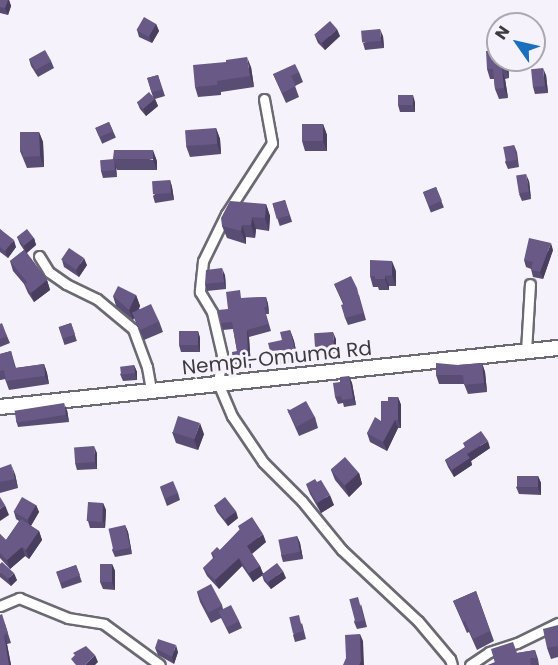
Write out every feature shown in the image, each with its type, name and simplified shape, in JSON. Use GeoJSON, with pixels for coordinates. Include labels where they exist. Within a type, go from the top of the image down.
{"type":"FeatureCollection","features":[{"type":"Feature","properties":{"kind":"street"},"geometry":{"type":"LineString","coordinates":[[264,99],[272,143],[226,214],[203,261],[200,292],[212,312],[222,355],[218,383],[232,416],[263,462],[302,501],[342,550],[418,621],[452,665]]}},
{"type":"Feature","properties":{"kind":"street"},"geometry":{"type":"LineString","coordinates":[[39,256],[49,272],[66,284],[97,299],[133,329],[147,367],[151,390]]}},
{"type":"Feature","properties":{"kind":"street"},"geometry":{"type":"LineString","coordinates":[[526,351],[530,284]]}},
{"type":"Feature","properties":{"kind":"street","name":"Nempi-Omuma Rd"},"geometry":{"type":"LineString","coordinates":[[0,407],[558,348]]}},
{"type":"Feature","properties":{"kind":"street"},"geometry":{"type":"LineString","coordinates":[[0,606],[19,598],[68,618],[104,624],[160,665]]}},
{"type":"Feature","properties":{"kind":"street"},"geometry":{"type":"LineString","coordinates":[[470,665],[489,652],[517,643],[558,623]]}},
{"type":"Feature","properties":{"kind":"building"},"geometry":{"type":"Polygon","coordinates":[[[0,0],[8,0],[5,8],[0,7],[0,0]]]}},
{"type":"Feature","properties":{"kind":"building"},"geometry":{"type":"Polygon","coordinates":[[[144,17],[156,24],[149,37],[136,30],[144,17]]]}},
{"type":"Feature","properties":{"kind":"building"},"geometry":{"type":"Polygon","coordinates":[[[330,21],[337,29],[321,43],[314,35],[330,21]]]}},
{"type":"Feature","properties":{"kind":"building"},"geometry":{"type":"Polygon","coordinates":[[[380,29],[381,41],[362,43],[361,31],[380,29]]]}},
{"type":"Feature","properties":{"kind":"building"},"geometry":{"type":"Polygon","coordinates":[[[45,50],[51,61],[36,70],[29,59],[45,50]]]}},
{"type":"Feature","properties":{"kind":"building"},"geometry":{"type":"Polygon","coordinates":[[[247,57],[250,76],[217,81],[217,85],[195,87],[193,65],[226,62],[226,60],[247,57]]]}},
{"type":"Feature","properties":{"kind":"building"},"geometry":{"type":"Polygon","coordinates":[[[295,64],[299,72],[291,76],[296,86],[282,93],[273,74],[295,64]]]}},
{"type":"Feature","properties":{"kind":"building"},"geometry":{"type":"Polygon","coordinates":[[[493,72],[502,72],[504,88],[495,89],[493,72]]]}},
{"type":"Feature","properties":{"kind":"building"},"geometry":{"type":"Polygon","coordinates":[[[531,72],[543,72],[545,86],[533,87],[531,72]]]}},
{"type":"Feature","properties":{"kind":"building"},"geometry":{"type":"Polygon","coordinates":[[[158,75],[162,89],[152,92],[147,78],[158,75]]]}},
{"type":"Feature","properties":{"kind":"building"},"geometry":{"type":"Polygon","coordinates":[[[149,92],[155,99],[143,109],[137,102],[149,92]]]}},
{"type":"Feature","properties":{"kind":"building"},"geometry":{"type":"Polygon","coordinates":[[[398,95],[413,95],[413,105],[398,105],[398,95]]]}},
{"type":"Feature","properties":{"kind":"building"},"geometry":{"type":"Polygon","coordinates":[[[109,122],[113,131],[99,137],[95,128],[109,122]]]}},
{"type":"Feature","properties":{"kind":"building"},"geometry":{"type":"Polygon","coordinates":[[[302,124],[323,124],[323,141],[302,141],[302,124]]]}},
{"type":"Feature","properties":{"kind":"building"},"geometry":{"type":"Polygon","coordinates":[[[216,128],[217,144],[186,146],[185,130],[216,128]]]}},
{"type":"Feature","properties":{"kind":"building"},"geometry":{"type":"Polygon","coordinates":[[[20,132],[39,132],[40,156],[23,157],[23,152],[20,151],[20,132]]]}},
{"type":"Feature","properties":{"kind":"building"},"geometry":{"type":"Polygon","coordinates":[[[514,145],[517,160],[506,162],[503,147],[514,145]]]}},
{"type":"Feature","properties":{"kind":"building"},"geometry":{"type":"Polygon","coordinates":[[[114,150],[153,150],[153,159],[114,159],[114,150]]]}},
{"type":"Feature","properties":{"kind":"building"},"geometry":{"type":"Polygon","coordinates":[[[114,159],[115,170],[101,171],[100,160],[114,159]]]}},
{"type":"Feature","properties":{"kind":"building"},"geometry":{"type":"Polygon","coordinates":[[[526,174],[529,192],[519,193],[516,176],[526,174]]]}},
{"type":"Feature","properties":{"kind":"building"},"geometry":{"type":"Polygon","coordinates":[[[170,180],[171,193],[153,194],[152,181],[170,180]]]}},
{"type":"Feature","properties":{"kind":"building"},"geometry":{"type":"Polygon","coordinates":[[[436,187],[442,201],[429,206],[423,192],[436,187]]]}},
{"type":"Feature","properties":{"kind":"building"},"geometry":{"type":"Polygon","coordinates":[[[285,200],[289,215],[277,219],[272,203],[285,200]]]}},
{"type":"Feature","properties":{"kind":"building"},"geometry":{"type":"Polygon","coordinates":[[[230,201],[266,204],[265,218],[252,217],[251,225],[242,225],[241,231],[222,226],[221,218],[230,201]]]}},
{"type":"Feature","properties":{"kind":"building"},"geometry":{"type":"Polygon","coordinates":[[[0,229],[14,240],[5,251],[0,247],[0,229]]]}},
{"type":"Feature","properties":{"kind":"building"},"geometry":{"type":"Polygon","coordinates":[[[27,229],[34,238],[24,246],[17,237],[27,229]]]}},
{"type":"Feature","properties":{"kind":"building"},"geometry":{"type":"Polygon","coordinates":[[[529,238],[551,243],[540,272],[531,270],[533,262],[524,260],[529,238]]]}},
{"type":"Feature","properties":{"kind":"building"},"geometry":{"type":"Polygon","coordinates":[[[69,248],[84,258],[76,270],[61,260],[69,248]]]}},
{"type":"Feature","properties":{"kind":"building"},"geometry":{"type":"Polygon","coordinates":[[[24,250],[47,280],[31,293],[24,284],[27,282],[10,261],[24,250]]]}},
{"type":"Feature","properties":{"kind":"building"},"geometry":{"type":"Polygon","coordinates":[[[370,260],[392,261],[392,275],[385,276],[385,279],[375,279],[375,276],[370,276],[370,260]]]}},
{"type":"Feature","properties":{"kind":"building"},"geometry":{"type":"Polygon","coordinates":[[[222,268],[224,282],[205,284],[206,270],[222,268]]]}},
{"type":"Feature","properties":{"kind":"building"},"geometry":{"type":"Polygon","coordinates":[[[351,276],[357,288],[363,313],[345,318],[341,305],[344,304],[334,284],[351,276]]]}},
{"type":"Feature","properties":{"kind":"building"},"geometry":{"type":"Polygon","coordinates":[[[118,286],[136,295],[129,310],[113,296],[118,286]]]}},
{"type":"Feature","properties":{"kind":"building"},"geometry":{"type":"Polygon","coordinates":[[[240,290],[241,298],[266,297],[267,307],[264,307],[268,324],[247,330],[248,361],[233,362],[232,352],[237,351],[232,322],[221,323],[218,310],[228,309],[226,292],[240,290]]]}},
{"type":"Feature","properties":{"kind":"building"},"geometry":{"type":"Polygon","coordinates":[[[151,304],[159,321],[140,330],[132,313],[151,304]]]}},
{"type":"Feature","properties":{"kind":"building"},"geometry":{"type":"Polygon","coordinates":[[[2,323],[7,336],[0,339],[0,324],[2,323]]]}},
{"type":"Feature","properties":{"kind":"building"},"geometry":{"type":"Polygon","coordinates":[[[71,323],[75,334],[63,339],[59,327],[71,323]]]}},
{"type":"Feature","properties":{"kind":"building"},"geometry":{"type":"Polygon","coordinates":[[[290,330],[295,350],[271,355],[268,343],[282,340],[280,332],[290,330]]]}},
{"type":"Feature","properties":{"kind":"building"},"geometry":{"type":"Polygon","coordinates":[[[179,331],[198,331],[198,345],[179,345],[179,331]]]}},
{"type":"Feature","properties":{"kind":"building"},"geometry":{"type":"Polygon","coordinates":[[[333,332],[334,346],[315,347],[314,333],[333,332]]]}},
{"type":"Feature","properties":{"kind":"building"},"geometry":{"type":"Polygon","coordinates":[[[11,351],[15,368],[44,364],[45,376],[6,381],[4,370],[0,371],[0,354],[11,351]]]}},
{"type":"Feature","properties":{"kind":"building"},"geometry":{"type":"Polygon","coordinates":[[[436,363],[458,365],[482,363],[484,383],[464,385],[463,375],[436,375],[436,363]]]}},
{"type":"Feature","properties":{"kind":"building"},"geometry":{"type":"Polygon","coordinates":[[[134,365],[135,373],[121,375],[120,367],[134,365]]]}},
{"type":"Feature","properties":{"kind":"building"},"geometry":{"type":"Polygon","coordinates":[[[349,376],[353,398],[342,400],[341,396],[335,397],[333,383],[340,382],[340,377],[349,376]]]}},
{"type":"Feature","properties":{"kind":"building"},"geometry":{"type":"Polygon","coordinates":[[[388,397],[398,397],[398,420],[395,420],[383,442],[367,433],[375,417],[381,421],[381,401],[388,401],[388,397]]]}},
{"type":"Feature","properties":{"kind":"building"},"geometry":{"type":"Polygon","coordinates":[[[306,401],[315,417],[296,427],[288,411],[306,401]]]}},
{"type":"Feature","properties":{"kind":"building"},"geometry":{"type":"Polygon","coordinates":[[[64,403],[66,415],[16,423],[15,411],[64,403]]]}},
{"type":"Feature","properties":{"kind":"building"},"geometry":{"type":"Polygon","coordinates":[[[178,416],[200,423],[195,439],[173,432],[178,416]]]}},
{"type":"Feature","properties":{"kind":"building"},"geometry":{"type":"Polygon","coordinates":[[[481,431],[488,441],[467,454],[470,458],[452,470],[445,460],[466,447],[463,443],[481,431]]]}},
{"type":"Feature","properties":{"kind":"building"},"geometry":{"type":"Polygon","coordinates":[[[94,446],[95,462],[75,463],[74,447],[94,446]]]}},
{"type":"Feature","properties":{"kind":"building"},"geometry":{"type":"Polygon","coordinates":[[[345,457],[359,473],[344,485],[331,469],[345,457]]]}},
{"type":"Feature","properties":{"kind":"building"},"geometry":{"type":"Polygon","coordinates":[[[11,464],[15,479],[0,482],[0,468],[11,464]]]}},
{"type":"Feature","properties":{"kind":"building"},"geometry":{"type":"Polygon","coordinates":[[[517,476],[538,476],[538,487],[517,487],[517,476]]]}},
{"type":"Feature","properties":{"kind":"building"},"geometry":{"type":"Polygon","coordinates":[[[315,479],[317,482],[321,480],[330,495],[317,503],[306,484],[315,479]]]}},
{"type":"Feature","properties":{"kind":"building"},"geometry":{"type":"Polygon","coordinates":[[[173,481],[178,493],[165,498],[160,486],[173,481]]]}},
{"type":"Feature","properties":{"kind":"building"},"geometry":{"type":"Polygon","coordinates":[[[0,497],[5,505],[0,509],[0,497]]]}},
{"type":"Feature","properties":{"kind":"building"},"geometry":{"type":"Polygon","coordinates":[[[22,497],[36,505],[27,520],[14,512],[22,497]]]}},
{"type":"Feature","properties":{"kind":"building"},"geometry":{"type":"Polygon","coordinates":[[[225,497],[236,511],[225,520],[214,506],[225,497]]]}},
{"type":"Feature","properties":{"kind":"building"},"geometry":{"type":"Polygon","coordinates":[[[88,502],[103,503],[102,522],[87,521],[88,502]]]}},
{"type":"Feature","properties":{"kind":"building"},"geometry":{"type":"Polygon","coordinates":[[[252,517],[263,534],[247,546],[260,566],[249,573],[239,558],[215,580],[203,568],[215,557],[211,553],[217,547],[220,550],[240,529],[238,526],[252,517]]]}},
{"type":"Feature","properties":{"kind":"building"},"geometry":{"type":"Polygon","coordinates":[[[21,519],[39,531],[26,550],[22,547],[7,560],[0,553],[0,534],[6,540],[21,519]]]}},
{"type":"Feature","properties":{"kind":"building"},"geometry":{"type":"Polygon","coordinates":[[[125,525],[130,547],[114,551],[108,529],[125,525]]]}},
{"type":"Feature","properties":{"kind":"building"},"geometry":{"type":"Polygon","coordinates":[[[297,536],[300,552],[281,555],[278,540],[297,536]]]}},
{"type":"Feature","properties":{"kind":"building"},"geometry":{"type":"Polygon","coordinates":[[[2,562],[14,573],[8,579],[0,572],[2,562]]]}},
{"type":"Feature","properties":{"kind":"building"},"geometry":{"type":"Polygon","coordinates":[[[277,563],[283,571],[268,582],[262,574],[277,563]]]}},
{"type":"Feature","properties":{"kind":"building"},"geometry":{"type":"Polygon","coordinates":[[[100,564],[112,564],[112,582],[100,582],[100,564]]]}},
{"type":"Feature","properties":{"kind":"building"},"geometry":{"type":"Polygon","coordinates":[[[76,565],[80,575],[61,583],[57,573],[76,565]]]}},
{"type":"Feature","properties":{"kind":"building"},"geometry":{"type":"Polygon","coordinates":[[[211,584],[222,605],[208,613],[197,592],[211,584]]]}},
{"type":"Feature","properties":{"kind":"building"},"geometry":{"type":"Polygon","coordinates":[[[476,591],[490,631],[473,639],[453,601],[476,591]]]}},
{"type":"Feature","properties":{"kind":"building"},"geometry":{"type":"Polygon","coordinates":[[[358,597],[364,620],[356,623],[349,599],[358,597]]]}},
{"type":"Feature","properties":{"kind":"building"},"geometry":{"type":"Polygon","coordinates":[[[231,605],[239,621],[227,627],[219,611],[231,605]]]}},
{"type":"Feature","properties":{"kind":"building"},"geometry":{"type":"Polygon","coordinates":[[[2,614],[8,633],[4,635],[9,665],[0,665],[0,615],[2,614]]]}},
{"type":"Feature","properties":{"kind":"building"},"geometry":{"type":"Polygon","coordinates":[[[299,615],[303,632],[293,634],[289,617],[299,615]]]}},
{"type":"Feature","properties":{"kind":"building"},"geometry":{"type":"Polygon","coordinates":[[[558,625],[558,646],[547,648],[543,629],[558,625]]]}},
{"type":"Feature","properties":{"kind":"building"},"geometry":{"type":"Polygon","coordinates":[[[360,634],[361,661],[359,665],[343,665],[346,658],[345,635],[360,634]]]}},
{"type":"Feature","properties":{"kind":"building"},"geometry":{"type":"Polygon","coordinates":[[[158,639],[176,645],[172,657],[155,648],[158,639]]]}},
{"type":"Feature","properties":{"kind":"building"},"geometry":{"type":"Polygon","coordinates":[[[513,642],[517,653],[535,650],[536,658],[530,658],[531,665],[488,665],[495,663],[491,649],[513,642]]]}},
{"type":"Feature","properties":{"kind":"building"},"geometry":{"type":"Polygon","coordinates":[[[86,646],[95,655],[85,665],[76,665],[71,659],[75,655],[73,653],[86,646]]]}}]}
